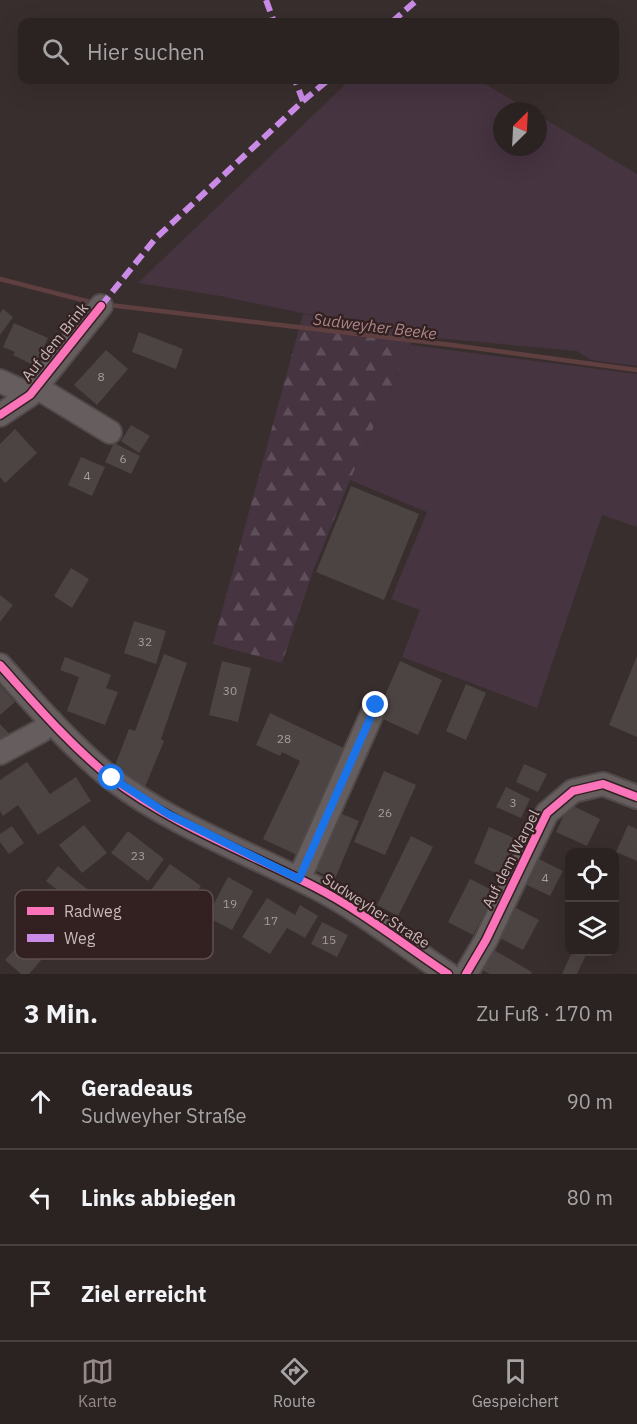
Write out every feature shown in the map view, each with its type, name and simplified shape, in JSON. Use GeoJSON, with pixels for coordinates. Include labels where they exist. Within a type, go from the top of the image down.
{"type":"FeatureCollection","features":[{"type":"Feature","properties":{"kind":"street","name":"Auf dem Brink"},"geometry":{"type":"LineString","coordinates":[[0,415],[33,391],[101,306]]}},
{"type":"Feature","properties":{"kind":"street","name":"Auf dem Brink"},"geometry":{"type":"LineString","coordinates":[[0,381],[33,391],[110,432]]}},
{"type":"Feature","properties":{"kind":"street","name":"Sudweyher Straße"},"geometry":{"type":"LineString","coordinates":[[0,664],[51,721],[91,760],[137,796],[193,828],[299,879],[357,911],[448,974]]}},
{"type":"Feature","properties":{"kind":"street"},"geometry":{"type":"LineString","coordinates":[[299,879],[376,705]]}},
{"type":"Feature","properties":{"kind":"street"},"geometry":{"type":"LineString","coordinates":[[0,753],[41,731],[51,721]]}},
{"type":"Feature","properties":{"kind":"street","name":"Auf dem Warpel"},"geometry":{"type":"LineString","coordinates":[[466,974],[486,940],[547,813],[573,791],[603,784],[637,797]]}},
{"type":"Feature","properties":{"kind":"green space"},"geometry":{"type":"Polygon","coordinates":[[[346,84],[485,84],[516,102],[493,102],[493,156],[547,156],[547,120],[637,174],[637,366],[591,360],[577,351],[414,336],[215,295],[138,283],[346,84]]]}},
{"type":"Feature","properties":{"kind":"green space"},"geometry":{"type":"Polygon","coordinates":[[[303,314],[414,336],[350,480],[313,571],[282,663],[213,644],[303,314]]]}},
{"type":"Feature","properties":{"kind":"green space"},"geometry":{"type":"Polygon","coordinates":[[[410,345],[637,374],[637,527],[602,515],[537,708],[402,657],[420,610],[391,599],[427,512],[350,480],[410,345]]]}},
{"type":"Feature","properties":{"kind":"building"},"geometry":{"type":"Polygon","coordinates":[[[3,309],[13,317],[0,335],[0,313],[3,309]]]}},
{"type":"Feature","properties":{"kind":"building"},"geometry":{"type":"Polygon","coordinates":[[[14,323],[48,338],[35,366],[13,355],[15,352],[3,347],[14,323]]]}},
{"type":"Feature","properties":{"kind":"building"},"geometry":{"type":"Polygon","coordinates":[[[139,332],[183,349],[176,369],[132,352],[139,332]]]}},
{"type":"Feature","properties":{"kind":"building"},"geometry":{"type":"Polygon","coordinates":[[[106,350],[128,369],[97,405],[74,385],[106,350]]]}},
{"type":"Feature","properties":{"kind":"building"},"geometry":{"type":"Polygon","coordinates":[[[131,425],[150,436],[139,453],[121,441],[131,425]]]}},
{"type":"Feature","properties":{"kind":"building"},"geometry":{"type":"Polygon","coordinates":[[[15,429],[37,453],[5,483],[0,477],[0,444],[15,429]]]}},
{"type":"Feature","properties":{"kind":"building"},"geometry":{"type":"Polygon","coordinates":[[[114,443],[140,456],[131,474],[105,462],[114,443]]]}},
{"type":"Feature","properties":{"kind":"building"},"geometry":{"type":"Polygon","coordinates":[[[81,457],[105,467],[92,496],[68,485],[81,457]]]}},
{"type":"Feature","properties":{"kind":"building"},"geometry":{"type":"Polygon","coordinates":[[[351,486],[419,514],[384,600],[316,572],[351,486]]]}},
{"type":"Feature","properties":{"kind":"building"},"geometry":{"type":"Polygon","coordinates":[[[71,568],[89,579],[72,608],[54,596],[71,568]]]}},
{"type":"Feature","properties":{"kind":"building"},"geometry":{"type":"Polygon","coordinates":[[[0,595],[13,605],[0,622],[0,595]]]}},
{"type":"Feature","properties":{"kind":"building"},"geometry":{"type":"Polygon","coordinates":[[[134,621],[166,631],[156,664],[124,653],[134,621]]]}},
{"type":"Feature","properties":{"kind":"building"},"geometry":{"type":"Polygon","coordinates":[[[164,654],[187,663],[161,739],[164,741],[145,787],[114,768],[129,729],[135,731],[164,654]]]}},
{"type":"Feature","properties":{"kind":"building"},"geometry":{"type":"Polygon","coordinates":[[[637,656],[637,737],[609,725],[637,656]]]}},
{"type":"Feature","properties":{"kind":"building"},"geometry":{"type":"Polygon","coordinates":[[[65,657],[111,675],[106,688],[118,692],[105,725],[67,711],[79,677],[60,670],[65,657]]]}},
{"type":"Feature","properties":{"kind":"building"},"geometry":{"type":"Polygon","coordinates":[[[222,661],[251,668],[238,722],[209,715],[222,661]]]}},
{"type":"Feature","properties":{"kind":"building"},"geometry":{"type":"Polygon","coordinates":[[[400,661],[442,680],[418,735],[376,716],[400,661]]]}},
{"type":"Feature","properties":{"kind":"building"},"geometry":{"type":"Polygon","coordinates":[[[466,684],[486,693],[466,740],[446,731],[466,684]]]}},
{"type":"Feature","properties":{"kind":"building"},"geometry":{"type":"Polygon","coordinates":[[[0,685],[15,702],[0,715],[0,685]]]}},
{"type":"Feature","properties":{"kind":"building"},"geometry":{"type":"Polygon","coordinates":[[[270,713],[350,751],[301,857],[263,839],[300,761],[282,752],[280,756],[256,745],[270,713]]]}},
{"type":"Feature","properties":{"kind":"building"},"geometry":{"type":"Polygon","coordinates":[[[0,724],[13,738],[0,745],[0,724]]]}},
{"type":"Feature","properties":{"kind":"building"},"geometry":{"type":"Polygon","coordinates":[[[27,762],[50,794],[76,777],[91,801],[38,835],[18,805],[3,816],[0,811],[0,780],[27,762]]]}},
{"type":"Feature","properties":{"kind":"building"},"geometry":{"type":"Polygon","coordinates":[[[524,764],[547,774],[538,792],[516,782],[524,764]]]}},
{"type":"Feature","properties":{"kind":"building"},"geometry":{"type":"Polygon","coordinates":[[[384,771],[416,785],[385,855],[354,842],[384,771]]]}},
{"type":"Feature","properties":{"kind":"building"},"geometry":{"type":"Polygon","coordinates":[[[506,787],[530,799],[521,818],[496,807],[506,787]]]}},
{"type":"Feature","properties":{"kind":"building"},"geometry":{"type":"Polygon","coordinates":[[[569,804],[600,819],[587,846],[556,832],[569,804]]]}},
{"type":"Feature","properties":{"kind":"building"},"geometry":{"type":"Polygon","coordinates":[[[337,812],[359,821],[335,879],[312,869],[337,812]]]}},
{"type":"Feature","properties":{"kind":"building"},"geometry":{"type":"Polygon","coordinates":[[[84,825],[107,853],[82,873],[59,845],[84,825]]]}},
{"type":"Feature","properties":{"kind":"building"},"geometry":{"type":"Polygon","coordinates":[[[628,825],[637,829],[637,861],[619,853],[618,848],[628,825]]]}},
{"type":"Feature","properties":{"kind":"building"},"geometry":{"type":"Polygon","coordinates":[[[12,826],[24,843],[9,854],[0,842],[0,834],[12,826]]]}},
{"type":"Feature","properties":{"kind":"building"},"geometry":{"type":"Polygon","coordinates":[[[489,827],[516,839],[500,875],[474,863],[489,827]]]}},
{"type":"Feature","properties":{"kind":"building"},"geometry":{"type":"Polygon","coordinates":[[[128,831],[164,859],[148,881],[111,853],[128,831]]]}},
{"type":"Feature","properties":{"kind":"building"},"geometry":{"type":"Polygon","coordinates":[[[411,836],[433,847],[398,916],[377,905],[411,836]]]}},
{"type":"Feature","properties":{"kind":"building"},"geometry":{"type":"Polygon","coordinates":[[[539,859],[563,871],[550,896],[527,885],[539,859]]]}},
{"type":"Feature","properties":{"kind":"building"},"geometry":{"type":"Polygon","coordinates":[[[170,864],[201,886],[198,890],[151,890],[170,864]]]}},
{"type":"Feature","properties":{"kind":"building"},"geometry":{"type":"Polygon","coordinates":[[[58,866],[88,890],[57,890],[46,881],[58,866]]]}},
{"type":"Feature","properties":{"kind":"building"},"geometry":{"type":"Polygon","coordinates":[[[228,877],[253,891],[232,930],[213,920],[213,906],[228,877]]]}},
{"type":"Feature","properties":{"kind":"building"},"geometry":{"type":"Polygon","coordinates":[[[470,879],[496,892],[473,935],[448,922],[470,879]]]}},
{"type":"Feature","properties":{"kind":"building"},"geometry":{"type":"Polygon","coordinates":[[[267,898],[295,915],[300,905],[318,916],[305,938],[287,928],[270,954],[242,937],[267,898]]]}},
{"type":"Feature","properties":{"kind":"building"},"geometry":{"type":"Polygon","coordinates":[[[516,908],[539,920],[523,950],[500,938],[516,908]]]}},
{"type":"Feature","properties":{"kind":"building"},"geometry":{"type":"Polygon","coordinates":[[[322,922],[348,935],[337,957],[311,944],[322,922]]]}},
{"type":"Feature","properties":{"kind":"building"},"geometry":{"type":"Polygon","coordinates":[[[15,949],[15,959],[42,959],[29,974],[21,974],[5,960],[15,949]]]}},
{"type":"Feature","properties":{"kind":"building"},"geometry":{"type":"Polygon","coordinates":[[[494,950],[532,972],[531,974],[490,974],[482,970],[494,950]]]}},
{"type":"Feature","properties":{"kind":"building"},"geometry":{"type":"Polygon","coordinates":[[[570,956],[586,956],[577,974],[562,974],[570,956]]]}},
{"type":"Feature","properties":{"kind":"waterway","name":"Sudweyher Beeke"},"geometry":{"type":"LineString","coordinates":[[0,279],[90,302]]}},
{"type":"Feature","properties":{"kind":"waterway","name":"Sudweyher Beeke"},"geometry":{"type":"LineString","coordinates":[[109,305],[452,345],[637,370]]}},
{"type":"Feature","properties":{"kind":"marked path"},"geometry":{"type":"LineString","coordinates":[[266,0],[273,18]]}},
{"type":"Feature","properties":{"kind":"marked path"},"geometry":{"type":"LineString","coordinates":[[397,18],[417,0]]}},
{"type":"Feature","properties":{"kind":"marked path"},"geometry":{"type":"LineString","coordinates":[[101,306],[155,239],[303,101],[297,84]]}},
{"type":"Feature","properties":{"kind":"marked path"},"geometry":{"type":"LineString","coordinates":[[303,101],[323,84]]}},
{"type":"Feature","properties":{"kind":"cycle path"},"geometry":{"type":"LineString","coordinates":[[0,415],[30,395],[101,306]]}},
{"type":"Feature","properties":{"kind":"cycle path"},"geometry":{"type":"LineString","coordinates":[[0,665],[81,752],[134,795],[184,824],[332,896],[448,974]]}},
{"type":"Feature","properties":{"kind":"cycle path"},"geometry":{"type":"LineString","coordinates":[[466,974],[486,940],[547,813],[573,791],[603,784],[637,797]]}},
{"type":"Feature","properties":{"kind":"route"},"geometry":{"type":"LineString","coordinates":[[112,778],[137,796],[193,828],[299,879],[376,705]]}}]}
